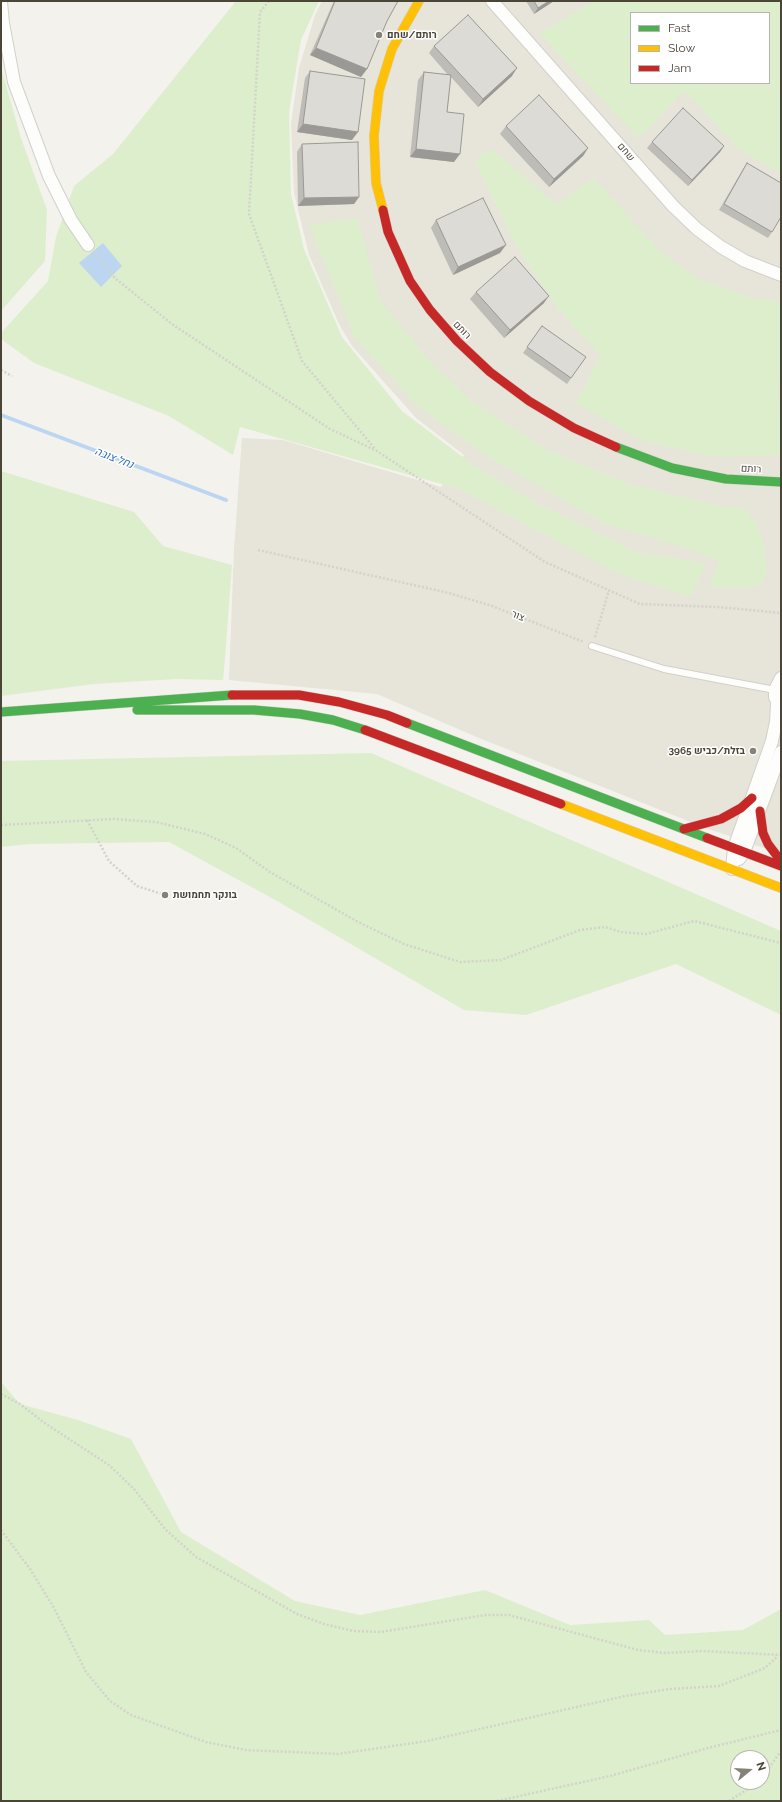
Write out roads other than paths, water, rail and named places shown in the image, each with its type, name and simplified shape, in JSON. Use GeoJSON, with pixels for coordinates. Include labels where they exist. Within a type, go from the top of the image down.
{"type":"FeatureCollection","features":[{"type":"Feature","properties":{"kind":"main road","name":"רותם"},"geometry":{"type":"LineString","coordinates":[[419,1],[412,10],[392,49],[380,91],[374,136],[376,183],[388,232],[410,281],[430,310],[457,341],[490,372],[530,401],[574,428],[622,450],[672,468],[726,479],[781,482]]}},
{"type":"Feature","properties":{"kind":"main road"},"geometry":{"type":"LineString","coordinates":[[1,712],[211,694],[299,695],[338,702],[388,715],[781,866]]}},
{"type":"Feature","properties":{"kind":"main road"},"geometry":{"type":"LineString","coordinates":[[25,710],[254,710],[300,714],[333,720],[375,733],[781,888]]}},
{"type":"Feature","properties":{"kind":"main road"},"geometry":{"type":"LineString","coordinates":[[684,829],[721,819],[741,808],[752,798]]}},
{"type":"Feature","properties":{"kind":"main road"},"geometry":{"type":"LineString","coordinates":[[760,811],[763,833],[768,844],[781,861]]}},
{"type":"Feature","properties":{"kind":"street","name":"שחם"},"geometry":{"type":"LineString","coordinates":[[492,1],[678,211],[697,229],[721,247],[745,261],[781,275]]}},
{"type":"Feature","properties":{"kind":"street"},"geometry":{"type":"LineString","coordinates":[[1,2],[3,23],[14,82],[49,176],[71,220],[88,245]]}},
{"type":"Feature","properties":{"kind":"street"},"geometry":{"type":"LineString","coordinates":[[732,869],[739,850],[752,798],[772,741],[779,706],[775,690],[781,678]]}},
{"type":"Feature","properties":{"kind":"street"},"geometry":{"type":"LineString","coordinates":[[739,850],[760,811],[781,752]]}},
{"type":"Feature","properties":{"kind":"lane"},"geometry":{"type":"LineString","coordinates":[[592,646],[664,669],[775,690]]}},
{"type":"Feature","properties":{"kind":"water"},"geometry":{"type":"Polygon","coordinates":[[[103,243],[122,266],[101,287],[79,263],[103,243]]]}},
{"type":"Feature","properties":{"kind":"waterway","name":"נחל צובה"},"geometry":{"type":"LineString","coordinates":[[1,415],[226,500]]}},
{"type":"Feature","properties":{"kind":"place","name":"רותם/שחם"},"geometry":{"type":"Point","coordinates":[379,35]}},
{"type":"Feature","properties":{"kind":"place","name":"בזלת/כביש 3965"},"geometry":{"type":"Point","coordinates":[753,751]}},
{"type":"Feature","properties":{"kind":"place","name":"בונקר תחמושת"},"geometry":{"type":"Point","coordinates":[165,895]}}]}
